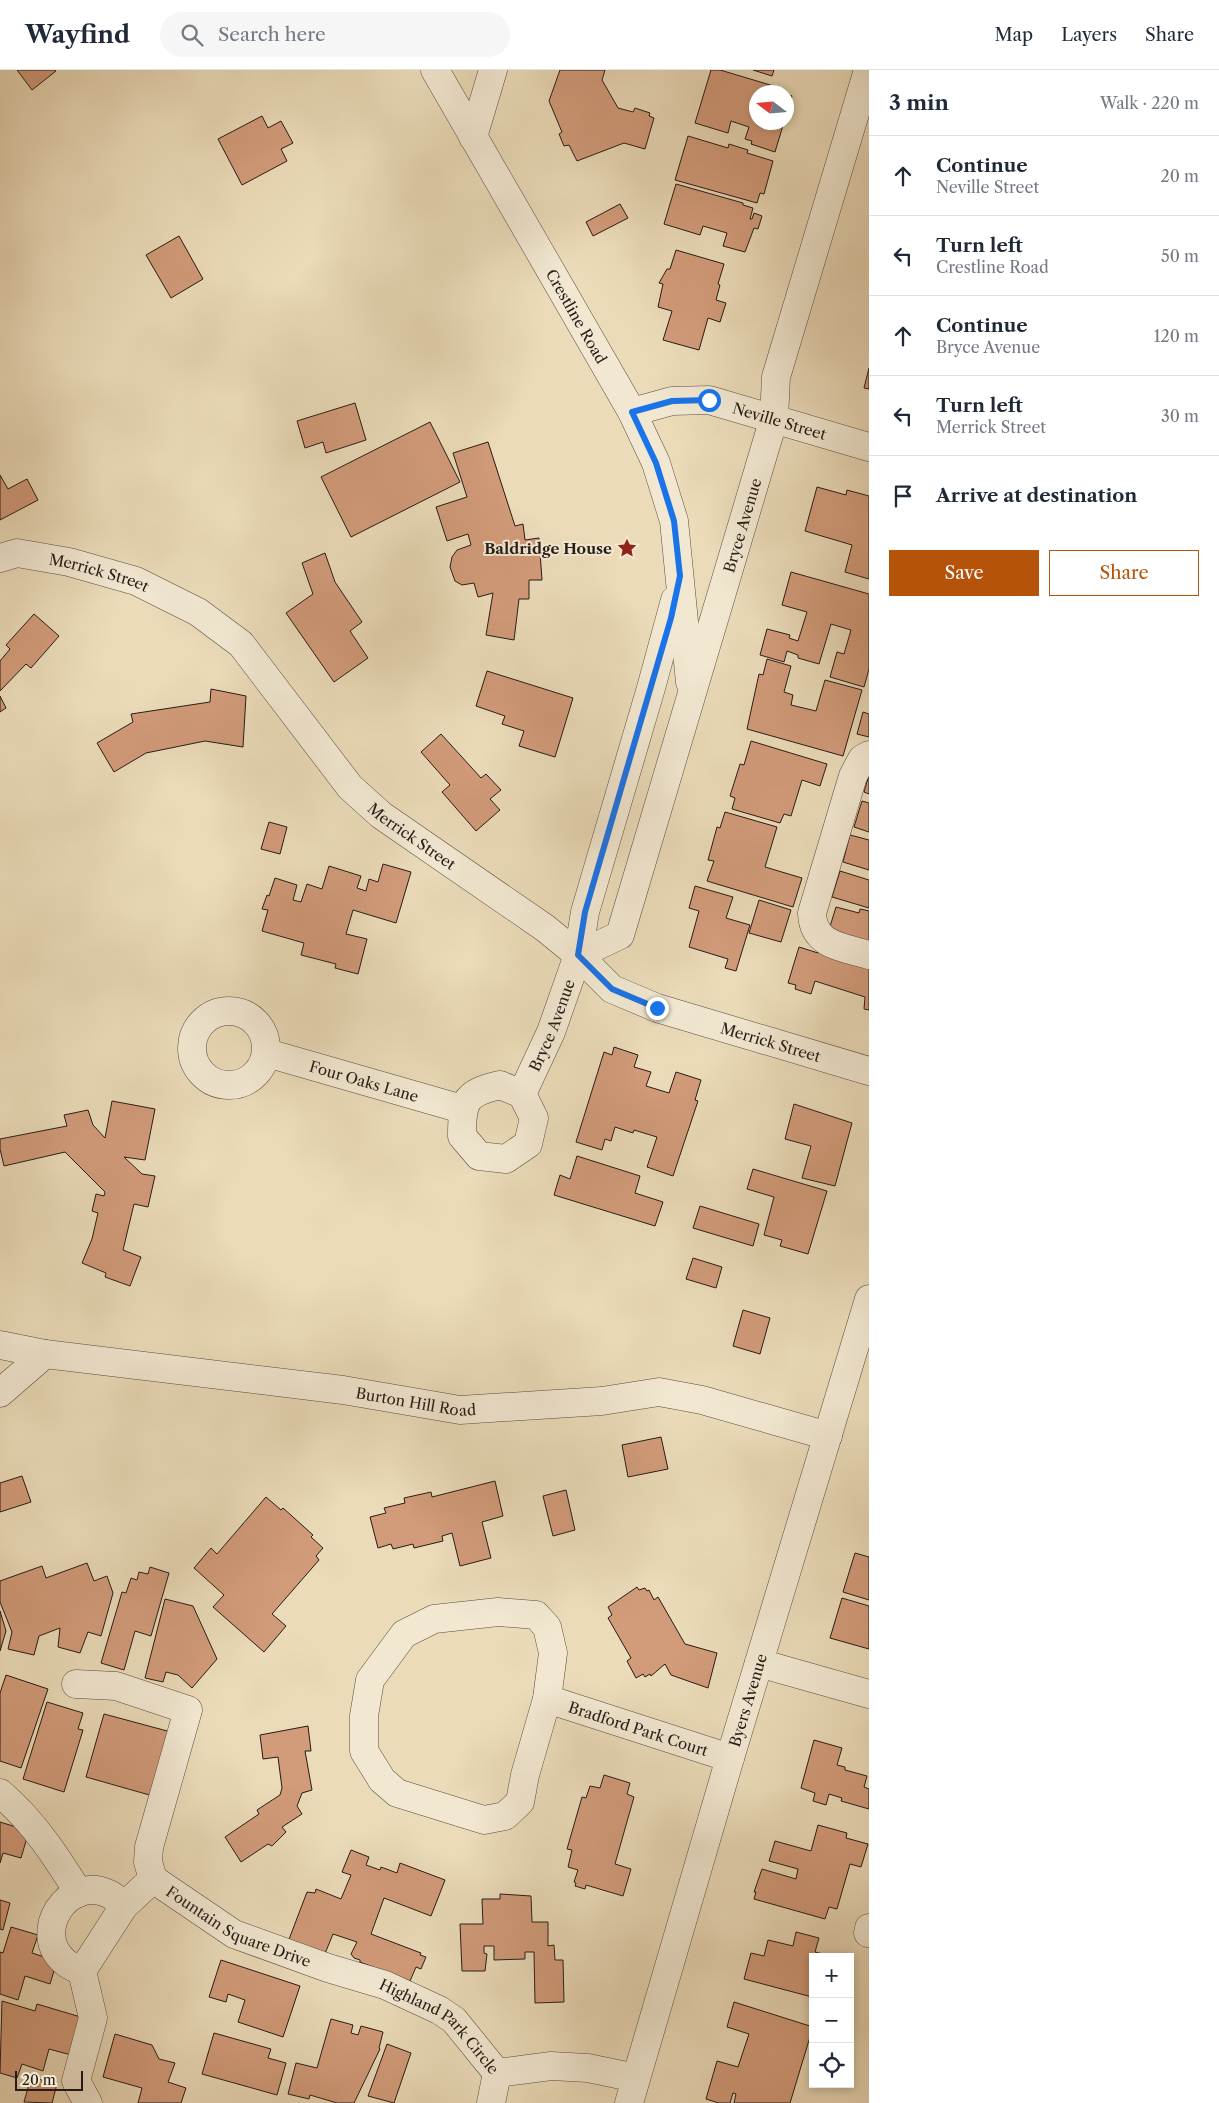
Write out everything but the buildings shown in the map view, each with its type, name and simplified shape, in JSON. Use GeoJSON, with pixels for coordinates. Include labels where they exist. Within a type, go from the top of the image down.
{"type":"FeatureCollection","features":[{"type":"Feature","properties":{"kind":"street","name":"Crestline Road"},"geometry":{"type":"LineString","coordinates":[[434,70],[632,412],[656,463],[674,521],[691,695]]}},
{"type":"Feature","properties":{"kind":"street"},"geometry":{"type":"LineString","coordinates":[[473,138],[493,70]]}},
{"type":"Feature","properties":{"kind":"street","name":"Bryce Avenue"},"geometry":{"type":"LineString","coordinates":[[578,955],[620,935],[774,418],[776,377],[868,70]]}},
{"type":"Feature","properties":{"kind":"street","name":"Neville Street"},"geometry":{"type":"LineString","coordinates":[[632,412],[672,401],[709,400],[869,447]]}},
{"type":"Feature","properties":{"kind":"street","name":"Merrick Street"},"geometry":{"type":"LineString","coordinates":[[0,558],[17,553],[69,562],[136,581],[198,612],[241,644],[350,787],[381,816],[545,928],[578,955],[612,989],[657,1008],[869,1071]]}},
{"type":"Feature","properties":{"kind":"street","name":"Bryce Avenue"},"geometry":{"type":"LineString","coordinates":[[522,1094],[551,1032],[578,955],[585,912],[671,618],[680,576]]}},
{"type":"Feature","properties":{"kind":"street"},"geometry":{"type":"LineString","coordinates":[[869,755],[862,759],[853,776],[812,913],[812,926],[820,938],[869,955]]}},
{"type":"Feature","properties":{"kind":"street","name":"Four Oaks Lane"},"geometry":{"type":"LineString","coordinates":[[267,1053],[462,1109]]}},
{"type":"Feature","properties":{"kind":"street"},"geometry":{"type":"LineString","coordinates":[[500,1085],[522,1094],[534,1118],[528,1144],[506,1159],[479,1156],[462,1136],[462,1109],[477,1091],[500,1085]]}},
{"type":"Feature","properties":{"kind":"street","name":"Byers Avenue"},"geometry":{"type":"LineString","coordinates":[[633,2090],[730,1758],[869,1299]]}},
{"type":"Feature","properties":{"kind":"street","name":"Burton Hill Road"},"geometry":{"type":"LineString","coordinates":[[0,1345],[45,1354],[343,1390],[460,1410],[602,1401],[659,1392],[702,1400],[828,1436]]}},
{"type":"Feature","properties":{"kind":"street"},"geometry":{"type":"LineString","coordinates":[[0,1393],[45,1354]]}},
{"type":"Feature","properties":{"kind":"street"},"geometry":{"type":"LineString","coordinates":[[498,1612],[536,1616],[547,1626],[553,1653],[547,1699],[525,1776],[520,1802],[506,1816],[484,1820],[397,1793],[382,1780],[364,1752],[364,1716],[370,1680],[404,1634],[434,1619],[498,1612]]}},
{"type":"Feature","properties":{"kind":"street"},"geometry":{"type":"LineString","coordinates":[[759,1663],[869,1694]]}},
{"type":"Feature","properties":{"kind":"street","name":"Fountain Square Drive"},"geometry":{"type":"LineString","coordinates":[[76,1684],[116,1686],[188,1710],[149,1847],[148,1862],[153,1879],[234,1934],[328,1968]]}},
{"type":"Feature","properties":{"kind":"street","name":"Bradford Park Court"},"geometry":{"type":"LineString","coordinates":[[547,1699],[730,1758]]}},
{"type":"Feature","properties":{"kind":"street"},"geometry":{"type":"LineString","coordinates":[[0,1793],[15,1806],[47,1842],[79,1893]]}},
{"type":"Feature","properties":{"kind":"street","name":"Fountain Square Drive"},"geometry":{"type":"LineString","coordinates":[[82,1971],[124,1906],[153,1879]]}},
{"type":"Feature","properties":{"kind":"street"},"geometry":{"type":"LineString","coordinates":[[88,2103],[76,2081],[93,2018],[82,1971],[65,1962],[54,1947],[50,1927],[57,1909],[71,1895],[90,1890],[109,1894],[124,1906]]}},
{"type":"Feature","properties":{"kind":"street","name":"Highland Park Circle"},"geometry":{"type":"LineString","coordinates":[[328,1968],[385,1985],[439,2010],[454,2020],[497,2073],[551,2066],[588,2068],[633,2090]]}},
{"type":"Feature","properties":{"kind":"street"},"geometry":{"type":"LineString","coordinates":[[491,2103],[497,2073]]}},
{"type":"Feature","properties":{"kind":"place","name":"Baldridge House"},"geometry":{"type":"Point","coordinates":[627,548]}},
{"type":"Feature","properties":{"kind":"route"},"geometry":{"type":"LineString","coordinates":[[657,1008],[612,989],[578,955],[585,912],[671,618],[680,576],[674,521],[656,463],[632,412],[672,401],[709,400]]}}]}
